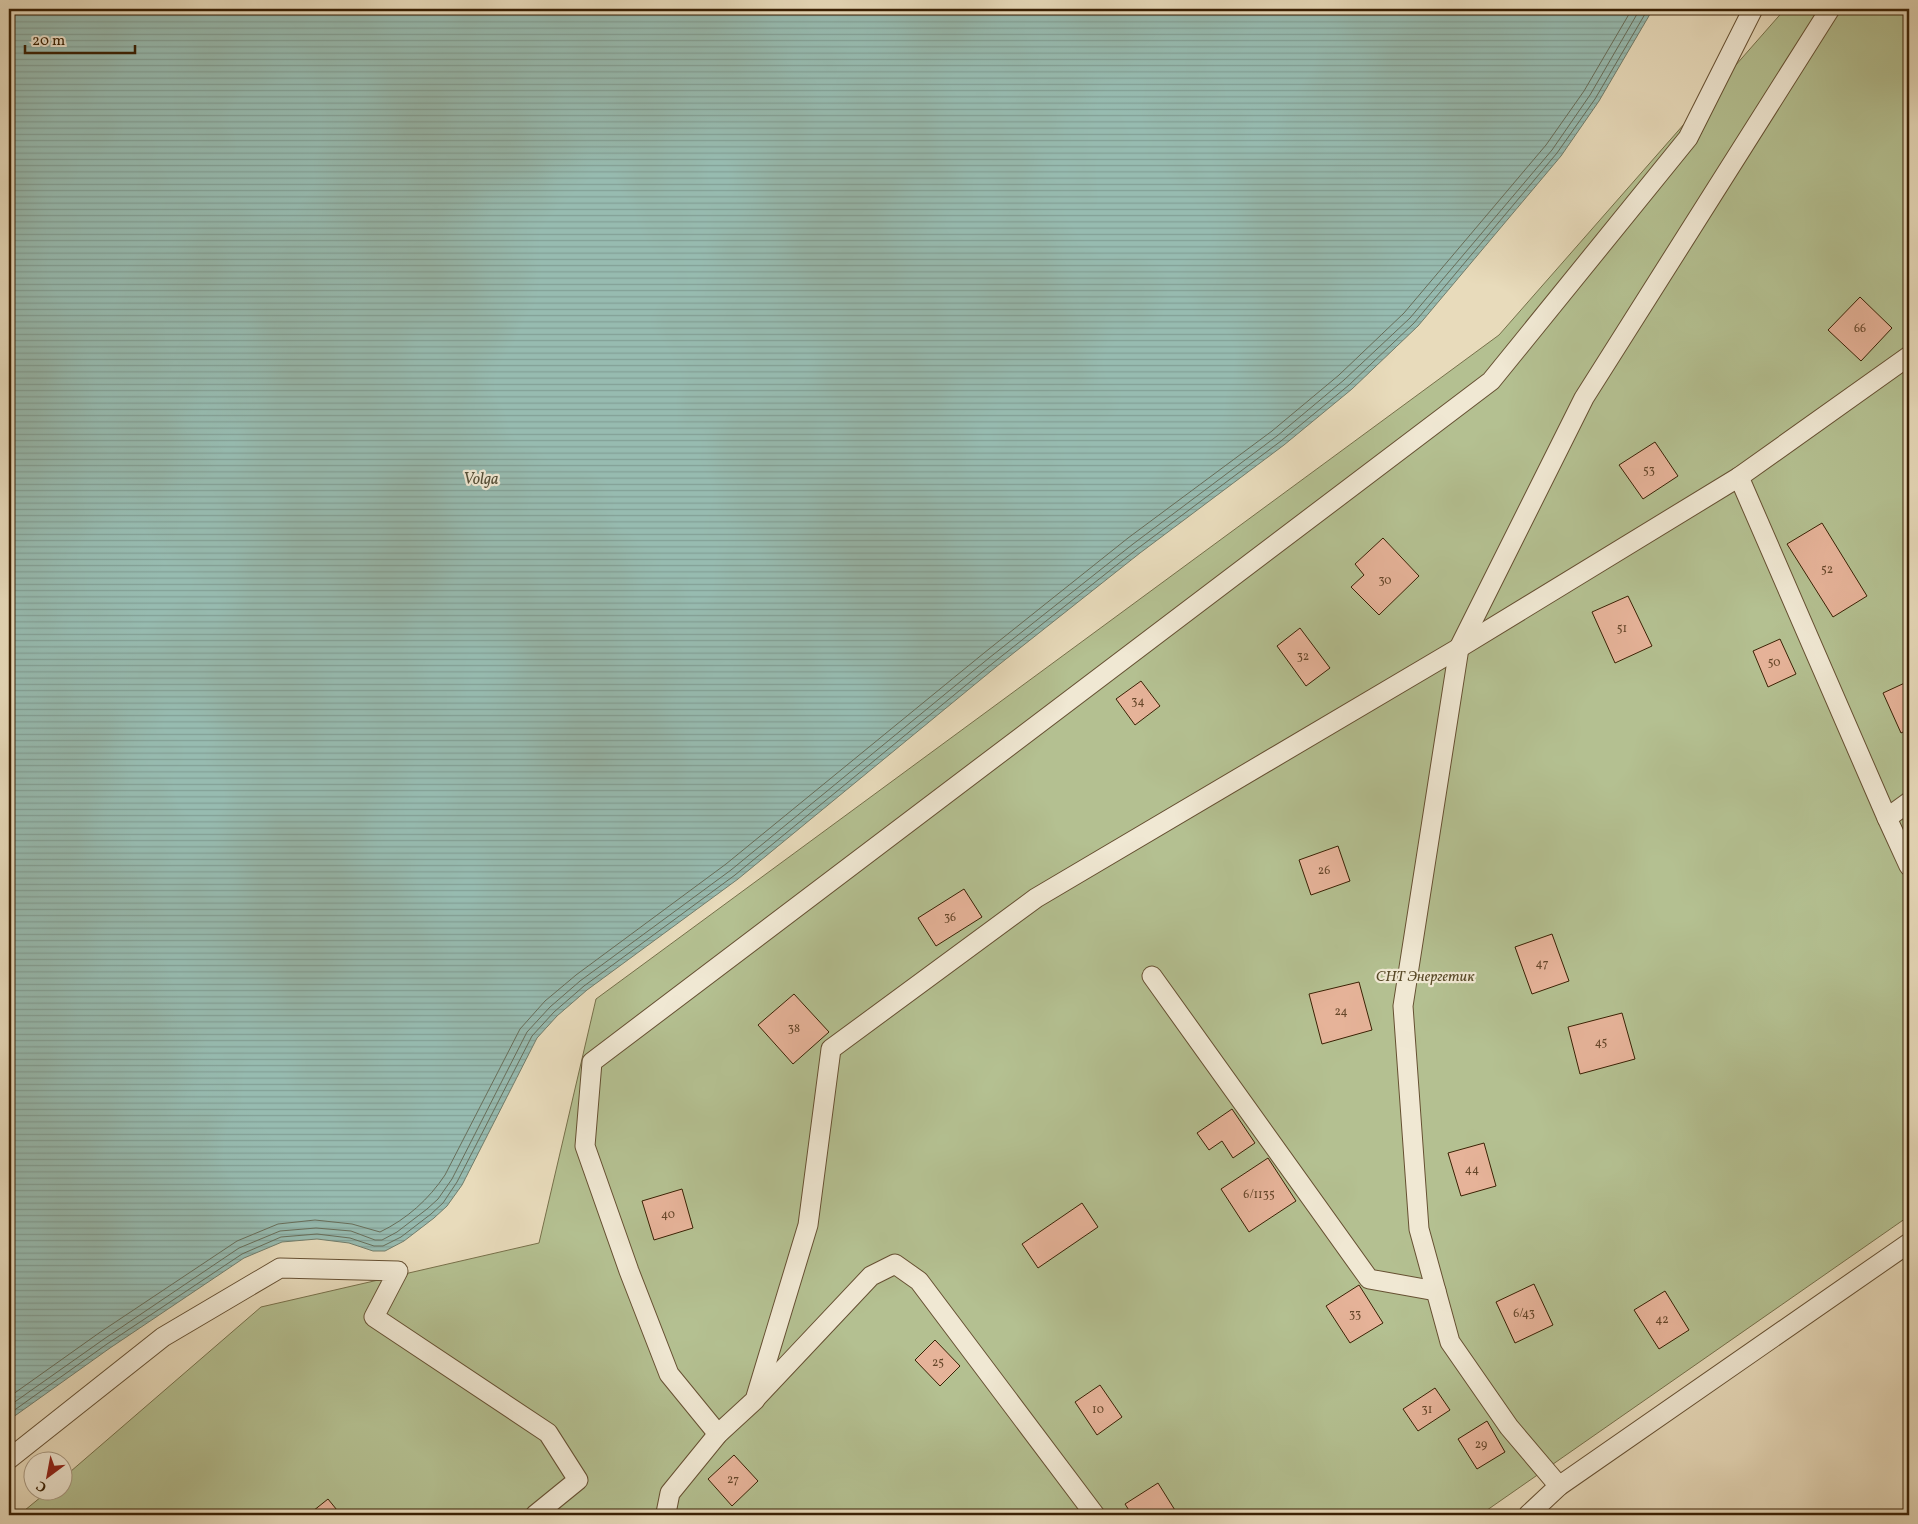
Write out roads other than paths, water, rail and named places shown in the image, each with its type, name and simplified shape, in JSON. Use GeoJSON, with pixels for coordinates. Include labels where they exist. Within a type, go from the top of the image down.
{"type":"FeatureCollection","features":[{"type":"Feature","properties":{"kind":"lane"},"geometry":{"type":"LineString","coordinates":[[718,1434],[669,1374],[629,1271],[585,1146],[592,1062],[1491,381],[1688,138],[1753,9]]}},
{"type":"Feature","properties":{"kind":"lane"},"geometry":{"type":"LineString","coordinates":[[1559,1486],[1509,1427],[1450,1342],[1419,1229],[1403,1006],[1459,648],[1584,398],[1830,9]]}},
{"type":"Feature","properties":{"kind":"lane"},"geometry":{"type":"LineString","coordinates":[[755,1400],[808,1225],[831,1049],[1036,898],[1459,648],[1739,477],[1909,356]]}},
{"type":"Feature","properties":{"kind":"lane"},"geometry":{"type":"LineString","coordinates":[[1739,477],[1909,866]]}},
{"type":"Feature","properties":{"kind":"lane"},"geometry":{"type":"LineString","coordinates":[[1887,818],[1909,802]]}},
{"type":"Feature","properties":{"kind":"lane"},"geometry":{"type":"LineString","coordinates":[[1152,976],[1370,1279],[1436,1291]]}},
{"type":"Feature","properties":{"kind":"lane"},"geometry":{"type":"LineString","coordinates":[[1528,1515],[1559,1486],[1909,1242]]}},
{"type":"Feature","properties":{"kind":"lane"},"geometry":{"type":"LineString","coordinates":[[668,1515],[666,1513],[670,1493],[718,1434],[755,1400],[871,1276],[895,1264],[919,1281],[1095,1515]]}},
{"type":"Feature","properties":{"kind":"lane"},"geometry":{"type":"LineString","coordinates":[[9,1459],[163,1337],[280,1268],[398,1271],[374,1317],[548,1433],[578,1480],[534,1515]]}},
{"type":"Feature","properties":{"kind":"water","name":"Volga"},"geometry":{"type":"Polygon","coordinates":[[[9,9],[1653,9],[1599,101],[1561,156],[1418,326],[1352,389],[1284,445],[1140,553],[996,667],[738,879],[587,990],[557,1016],[537,1038],[462,1185],[447,1206],[434,1218],[404,1241],[385,1251],[373,1251],[349,1243],[317,1239],[282,1242],[244,1258],[110,1348],[9,1420],[9,9]]]}},
{"type":"Feature","properties":{"kind":"park label","name":"СНТ Энергетик"},"geometry":{"type":"Point","coordinates":[1425,977]}}]}
